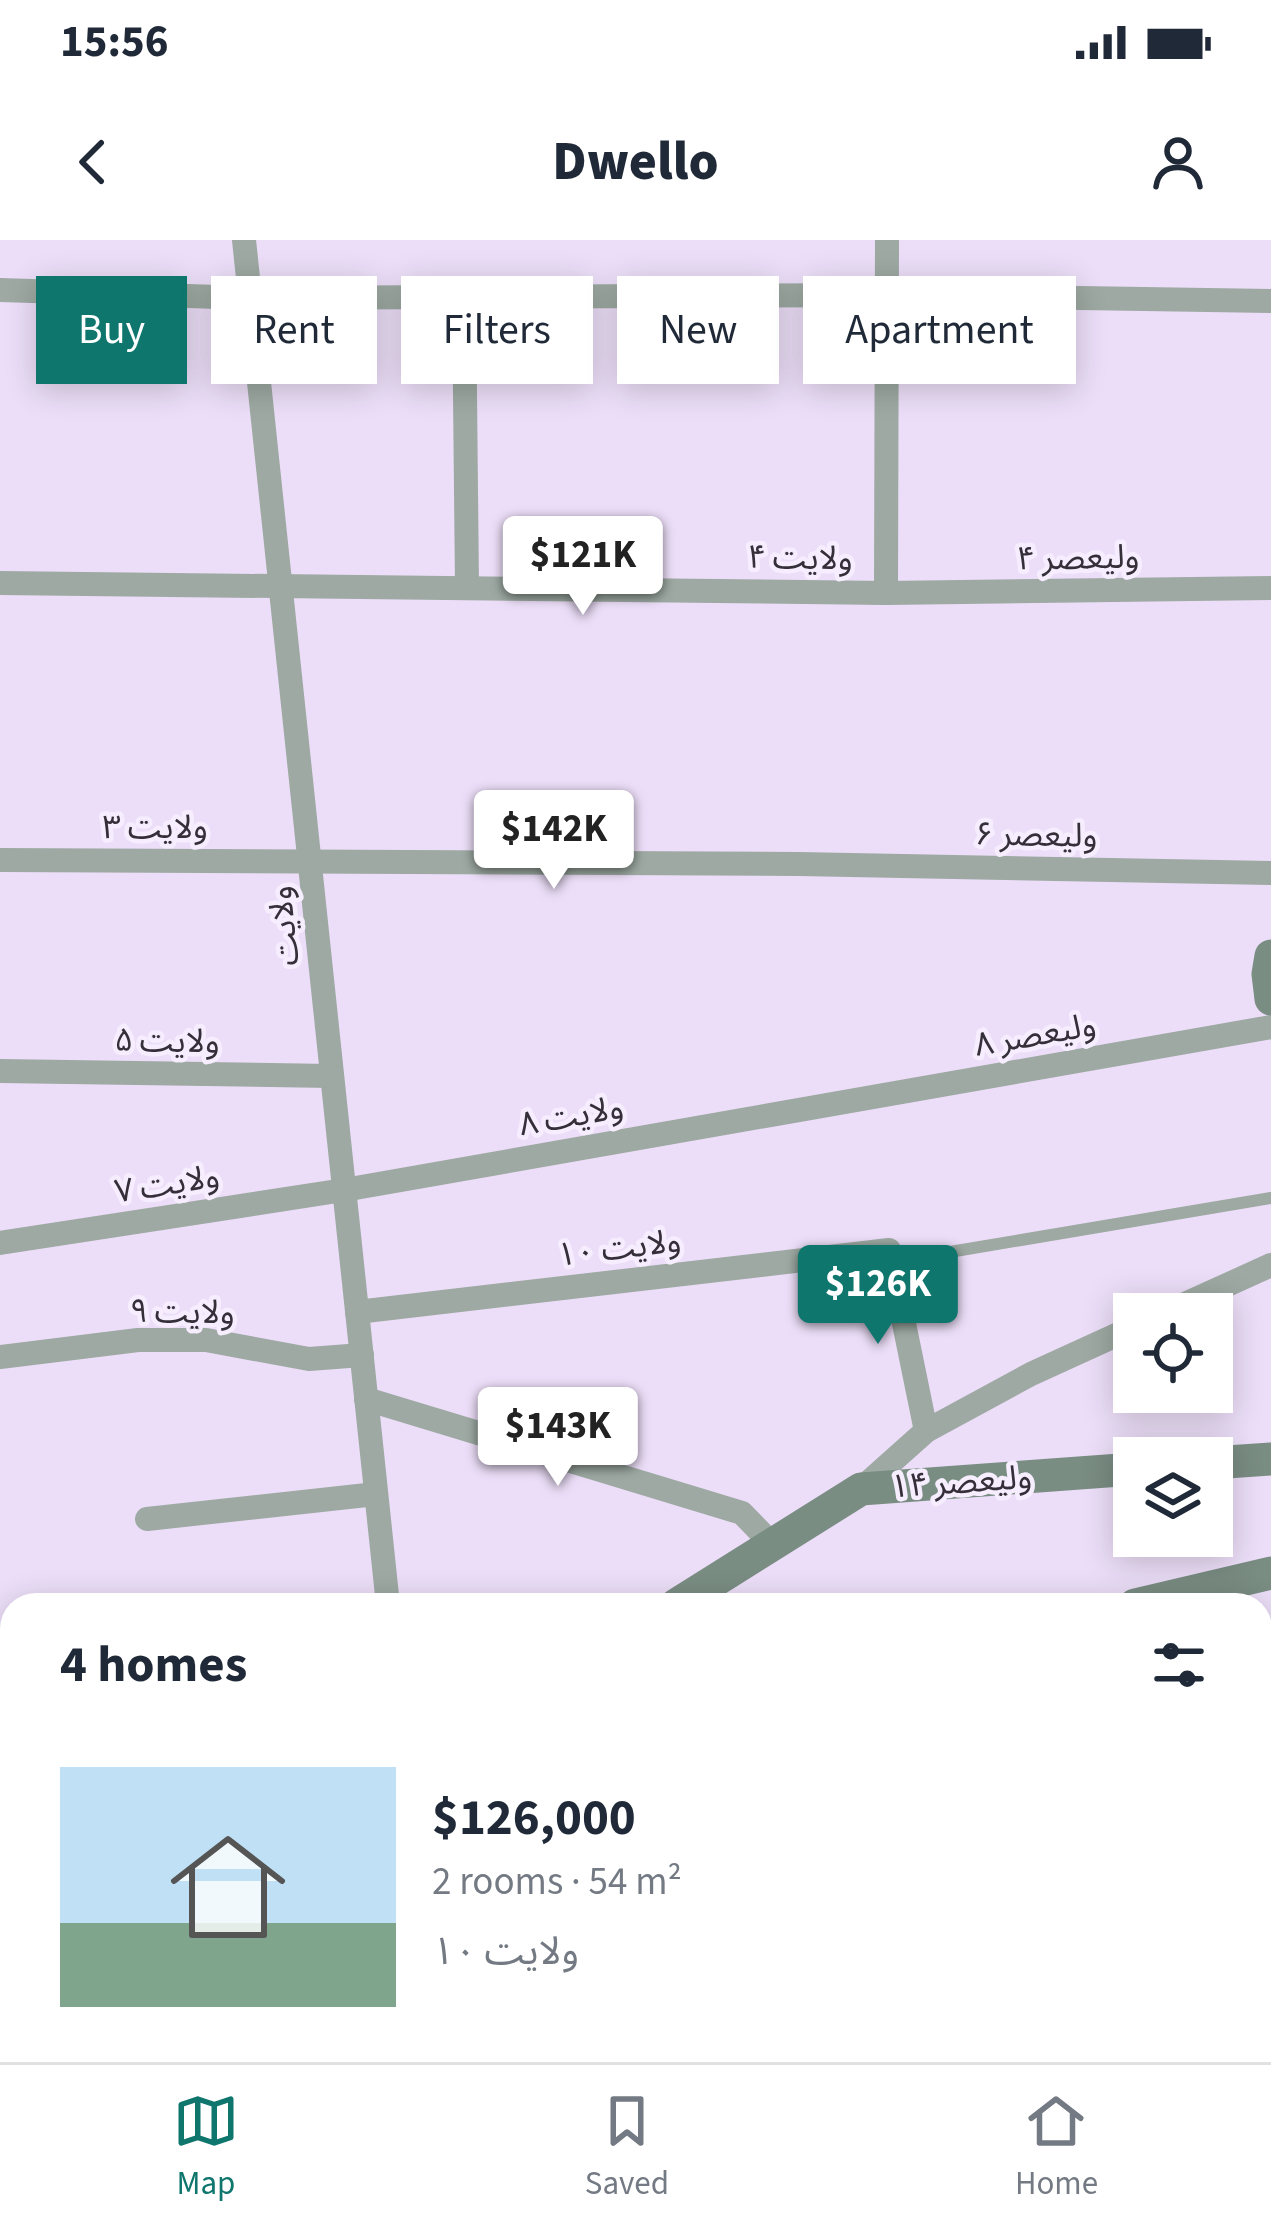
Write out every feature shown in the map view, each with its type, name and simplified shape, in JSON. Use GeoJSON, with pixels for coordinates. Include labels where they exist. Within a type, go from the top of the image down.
{"type":"FeatureCollection","features":[{"type":"Feature","properties":{"kind":"street","name":"ولایت"},"geometry":{"type":"LineString","coordinates":[[244,240],[248,276]]}},
{"type":"Feature","properties":{"kind":"street"},"geometry":{"type":"LineString","coordinates":[[886,240],[886,276]]}},
{"type":"Feature","properties":{"kind":"street"},"geometry":{"type":"LineString","coordinates":[[0,290],[211,297]]}},
{"type":"Feature","properties":{"kind":"street"},"geometry":{"type":"LineString","coordinates":[[593,297],[803,296]]}},
{"type":"Feature","properties":{"kind":"street"},"geometry":{"type":"LineString","coordinates":[[1076,298],[1271,301]]}},
{"type":"Feature","properties":{"kind":"street","name":"ولایت"},"geometry":{"type":"LineString","coordinates":[[259,384],[387,1593]]}},
{"type":"Feature","properties":{"kind":"street"},"geometry":{"type":"LineString","coordinates":[[465,384],[467,586]]}},
{"type":"Feature","properties":{"kind":"street"},"geometry":{"type":"LineString","coordinates":[[886,384],[886,593]]}},
{"type":"Feature","properties":{"kind":"street","name":"ولایت ۴"},"geometry":{"type":"LineString","coordinates":[[0,583],[886,593]]}},
{"type":"Feature","properties":{"kind":"street","name":"ولیعصر ۴"},"geometry":{"type":"LineString","coordinates":[[886,593],[1271,588]]}},
{"type":"Feature","properties":{"kind":"street","name":"ولایت ۳"},"geometry":{"type":"LineString","coordinates":[[0,860],[799,864]]}},
{"type":"Feature","properties":{"kind":"street","name":"ولیعصر ۶"},"geometry":{"type":"LineString","coordinates":[[799,864],[1271,873]]}},
{"type":"Feature","properties":{"kind":"street"},"geometry":{"type":"LineString","coordinates":[[1271,956],[1271,999]]}},
{"type":"Feature","properties":{"kind":"street","name":"ولیعصر ۸"},"geometry":{"type":"LineString","coordinates":[[810,1108],[1271,1027]]}},
{"type":"Feature","properties":{"kind":"street","name":"ولایت ۵"},"geometry":{"type":"LineString","coordinates":[[0,1071],[332,1076]]}},
{"type":"Feature","properties":{"kind":"street","name":"ولایت ۸"},"geometry":{"type":"LineString","coordinates":[[344,1190],[810,1108]]}},
{"type":"Feature","properties":{"kind":"street","name":"ولایت ۷"},"geometry":{"type":"LineString","coordinates":[[0,1243],[344,1190]]}},
{"type":"Feature","properties":{"kind":"street"},"geometry":{"type":"LineString","coordinates":[[889,1250],[926,1431]]}},
{"type":"Feature","properties":{"kind":"street","name":"ولایت ۱۰"},"geometry":{"type":"LineString","coordinates":[[357,1312],[889,1250]]}},
{"type":"Feature","properties":{"kind":"street"},"geometry":{"type":"LineString","coordinates":[[1209,1293],[1271,1265]]}},
{"type":"Feature","properties":{"kind":"street"},"geometry":{"type":"LineString","coordinates":[[861,1489],[926,1431],[1031,1374],[1113,1337]]}},
{"type":"Feature","properties":{"kind":"street","name":"ولایت ۹"},"geometry":{"type":"LineString","coordinates":[[0,1357],[138,1340],[206,1340],[309,1359],[362,1355]]}},
{"type":"Feature","properties":{"kind":"street"},"geometry":{"type":"LineString","coordinates":[[366,1399],[742,1513],[771,1543]]}},
{"type":"Feature","properties":{"kind":"street"},"geometry":{"type":"LineString","coordinates":[[1233,1462],[1271,1459]]}},
{"type":"Feature","properties":{"kind":"street","name":"ولیعصر ۱۴"},"geometry":{"type":"LineString","coordinates":[[694,1593],[861,1489],[1113,1471]]}},
{"type":"Feature","properties":{"kind":"street"},"geometry":{"type":"LineString","coordinates":[[147,1519],[376,1493]]}},
{"type":"Feature","properties":{"kind":"street"},"geometry":{"type":"LineString","coordinates":[[1188,1593],[1271,1574]]}},
{"type":"Feature","properties":{"kind":"lane"},"geometry":{"type":"LineString","coordinates":[[889,1250],[914,1258],[1271,1198]]}}]}
